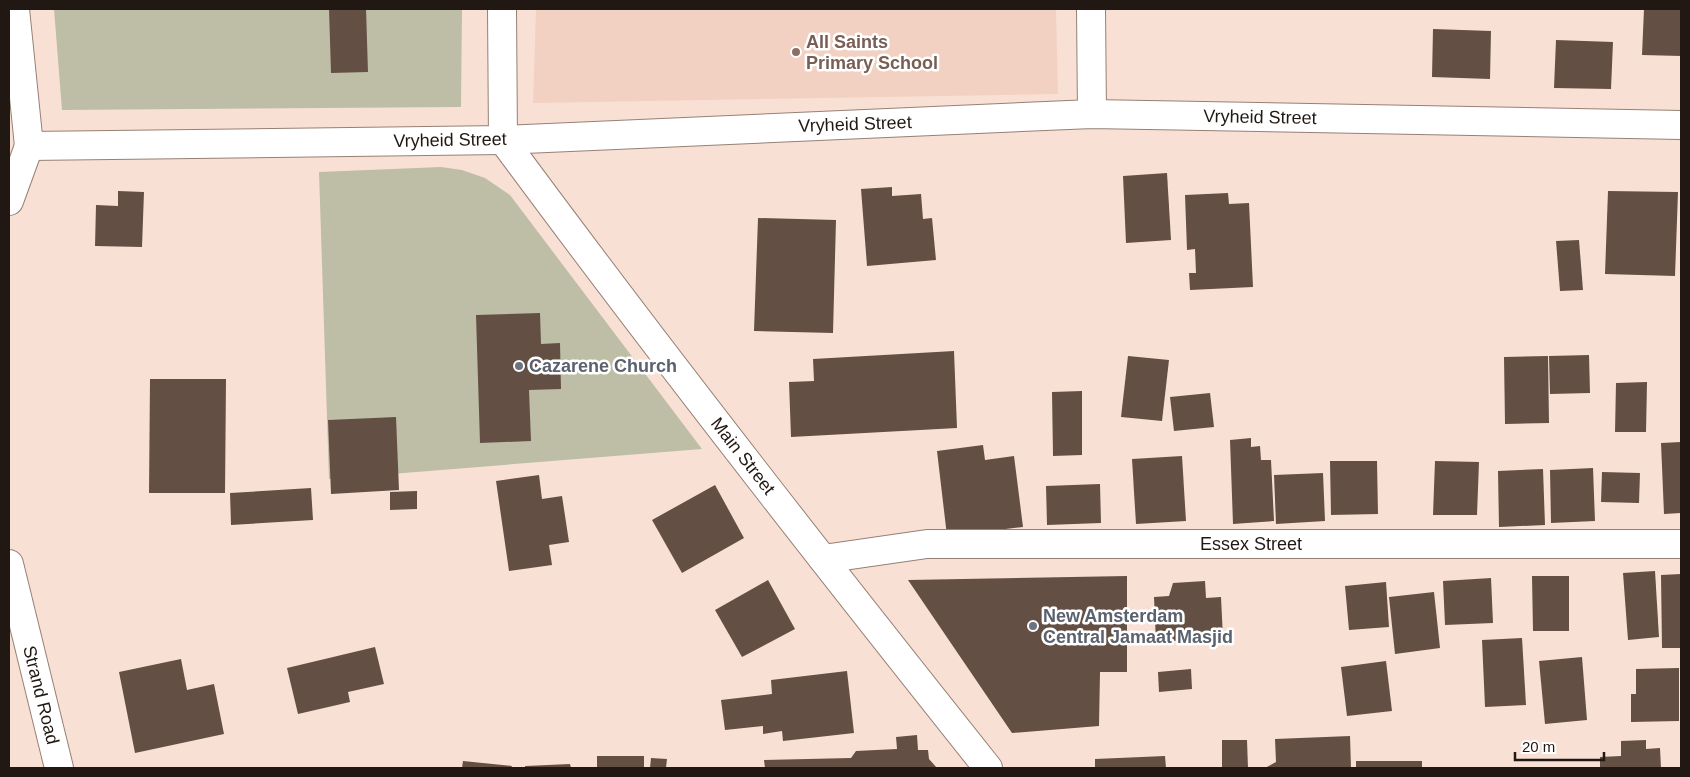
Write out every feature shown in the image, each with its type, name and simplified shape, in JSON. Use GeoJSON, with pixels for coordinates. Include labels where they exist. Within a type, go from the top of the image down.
{"type":"FeatureCollection","features":[{"type":"Feature","properties":{"kind":"street"},"geometry":{"type":"LineString","coordinates":[[9,201],[29,146],[15,9]]}},
{"type":"Feature","properties":{"kind":"street"},"geometry":{"type":"LineString","coordinates":[[502,9],[503,140]]}},
{"type":"Feature","properties":{"kind":"street"},"geometry":{"type":"LineString","coordinates":[[1091,9],[1092,114]]}},
{"type":"Feature","properties":{"kind":"street","name":"Vryheid Street"},"geometry":{"type":"LineString","coordinates":[[29,146],[503,140],[1092,114],[1681,125]]}},
{"type":"Feature","properties":{"kind":"street","name":"Main Street"},"geometry":{"type":"LineString","coordinates":[[503,140],[596,266],[988,768]]}},
{"type":"Feature","properties":{"kind":"street","name":"Essex Street"},"geometry":{"type":"LineString","coordinates":[[823,559],[927,544],[1681,544]]}},
{"type":"Feature","properties":{"kind":"street","name":"Strand Road"},"geometry":{"type":"LineString","coordinates":[[9,564],[59,768]]}},
{"type":"Feature","properties":{"kind":"shaded area","name":"All Saints Primary School"},"geometry":{"type":"Polygon","coordinates":[[[536,9],[1056,9],[1058,94],[533,103],[536,9]]]}},
{"type":"Feature","properties":{"kind":"green space"},"geometry":{"type":"Polygon","coordinates":[[[54,9],[462,9],[461,107],[62,110],[54,9]]]}},
{"type":"Feature","properties":{"kind":"green space"},"geometry":{"type":"Polygon","coordinates":[[[441,167],[462,170],[485,178],[510,195],[702,449],[329,479],[319,172],[441,167]]]}},
{"type":"Feature","properties":{"kind":"building"},"geometry":{"type":"Polygon","coordinates":[[[329,9],[366,9],[368,72],[331,73],[329,9]]]}},
{"type":"Feature","properties":{"kind":"building"},"geometry":{"type":"Polygon","coordinates":[[[1644,9],[1681,9],[1681,56],[1642,55],[1644,9]]]}},
{"type":"Feature","properties":{"kind":"building"},"geometry":{"type":"Polygon","coordinates":[[[1433,29],[1491,31],[1490,79],[1432,77],[1433,29]]]}},
{"type":"Feature","properties":{"kind":"building"},"geometry":{"type":"Polygon","coordinates":[[[1556,40],[1613,42],[1611,89],[1554,88],[1556,40]]]}},
{"type":"Feature","properties":{"kind":"building"},"geometry":{"type":"Polygon","coordinates":[[[1167,173],[1171,240],[1126,243],[1123,176],[1167,173]]]}},
{"type":"Feature","properties":{"kind":"building"},"geometry":{"type":"Polygon","coordinates":[[[892,187],[892,196],[921,194],[923,219],[932,218],[936,260],[867,266],[861,189],[892,187]]]}},
{"type":"Feature","properties":{"kind":"building"},"geometry":{"type":"Polygon","coordinates":[[[118,191],[144,192],[142,247],[95,246],[96,205],[118,206],[118,191]]]}},
{"type":"Feature","properties":{"kind":"building"},"geometry":{"type":"Polygon","coordinates":[[[1608,191],[1678,192],[1675,276],[1605,274],[1608,191]]]}},
{"type":"Feature","properties":{"kind":"building"},"geometry":{"type":"Polygon","coordinates":[[[1228,193],[1229,204],[1249,203],[1253,287],[1190,290],[1189,273],[1196,273],[1195,249],[1187,250],[1185,195],[1228,193]]]}},
{"type":"Feature","properties":{"kind":"building"},"geometry":{"type":"Polygon","coordinates":[[[758,218],[836,220],[833,333],[754,331],[758,218]]]}},
{"type":"Feature","properties":{"kind":"building"},"geometry":{"type":"Polygon","coordinates":[[[1579,240],[1583,290],[1560,291],[1556,241],[1579,240]]]}},
{"type":"Feature","properties":{"kind":"building","name":"Cazarene Church"},"geometry":{"type":"Polygon","coordinates":[[[540,313],[541,344],[560,343],[561,389],[529,390],[531,441],[480,443],[476,315],[540,313]]]}},
{"type":"Feature","properties":{"kind":"building"},"geometry":{"type":"Polygon","coordinates":[[[954,351],[957,428],[791,437],[789,382],[814,381],[813,359],[954,351]]]}},
{"type":"Feature","properties":{"kind":"building"},"geometry":{"type":"Polygon","coordinates":[[[1589,355],[1590,393],[1550,394],[1549,356],[1589,355]]]}},
{"type":"Feature","properties":{"kind":"building"},"geometry":{"type":"Polygon","coordinates":[[[1128,356],[1169,360],[1162,421],[1121,417],[1128,356]]]}},
{"type":"Feature","properties":{"kind":"building"},"geometry":{"type":"Polygon","coordinates":[[[1548,356],[1549,423],[1505,424],[1504,357],[1548,356]]]}},
{"type":"Feature","properties":{"kind":"building"},"geometry":{"type":"Polygon","coordinates":[[[150,379],[226,379],[225,493],[149,493],[150,379]]]}},
{"type":"Feature","properties":{"kind":"building"},"geometry":{"type":"Polygon","coordinates":[[[1647,382],[1646,432],[1615,432],[1616,383],[1647,382]]]}},
{"type":"Feature","properties":{"kind":"building"},"geometry":{"type":"Polygon","coordinates":[[[1082,391],[1082,455],[1053,456],[1052,392],[1082,391]]]}},
{"type":"Feature","properties":{"kind":"building"},"geometry":{"type":"Polygon","coordinates":[[[1210,393],[1214,427],[1174,431],[1170,397],[1210,393]]]}},
{"type":"Feature","properties":{"kind":"building"},"geometry":{"type":"Polygon","coordinates":[[[396,417],[399,490],[331,494],[328,420],[396,417]]]}},
{"type":"Feature","properties":{"kind":"building"},"geometry":{"type":"Polygon","coordinates":[[[1251,438],[1251,447],[1260,446],[1261,460],[1271,460],[1274,521],[1233,524],[1230,440],[1251,438]]]}},
{"type":"Feature","properties":{"kind":"building"},"geometry":{"type":"Polygon","coordinates":[[[1681,442],[1681,513],[1664,514],[1661,443],[1681,442]]]}},
{"type":"Feature","properties":{"kind":"building"},"geometry":{"type":"Polygon","coordinates":[[[983,445],[985,460],[1014,456],[1023,527],[947,536],[937,451],[983,445]]]}},
{"type":"Feature","properties":{"kind":"building"},"geometry":{"type":"Polygon","coordinates":[[[1182,456],[1186,521],[1136,524],[1132,459],[1182,456]]]}},
{"type":"Feature","properties":{"kind":"building"},"geometry":{"type":"Polygon","coordinates":[[[1330,461],[1377,461],[1378,514],[1331,515],[1330,461]]]}},
{"type":"Feature","properties":{"kind":"building"},"geometry":{"type":"Polygon","coordinates":[[[1435,461],[1479,462],[1477,515],[1433,515],[1435,461]]]}},
{"type":"Feature","properties":{"kind":"building"},"geometry":{"type":"Polygon","coordinates":[[[1593,468],[1595,521],[1551,523],[1550,470],[1593,468]]]}},
{"type":"Feature","properties":{"kind":"building"},"geometry":{"type":"Polygon","coordinates":[[[1543,469],[1545,525],[1499,527],[1498,471],[1543,469]]]}},
{"type":"Feature","properties":{"kind":"building"},"geometry":{"type":"Polygon","coordinates":[[[1602,472],[1640,473],[1639,503],[1601,502],[1602,472]]]}},
{"type":"Feature","properties":{"kind":"building"},"geometry":{"type":"Polygon","coordinates":[[[1323,473],[1325,521],[1276,524],[1274,475],[1323,473]]]}},
{"type":"Feature","properties":{"kind":"building"},"geometry":{"type":"Polygon","coordinates":[[[539,475],[542,499],[562,496],[569,542],[549,545],[552,565],[509,571],[496,481],[539,475]]]}},
{"type":"Feature","properties":{"kind":"building"},"geometry":{"type":"Polygon","coordinates":[[[1100,484],[1101,523],[1047,525],[1046,486],[1100,484]]]}},
{"type":"Feature","properties":{"kind":"building"},"geometry":{"type":"Polygon","coordinates":[[[715,485],[744,538],[682,573],[652,520],[715,485]]]}},
{"type":"Feature","properties":{"kind":"building"},"geometry":{"type":"Polygon","coordinates":[[[311,488],[313,520],[231,525],[230,493],[311,488]]]}},
{"type":"Feature","properties":{"kind":"building"},"geometry":{"type":"Polygon","coordinates":[[[417,491],[417,509],[390,510],[390,492],[417,491]]]}},
{"type":"Feature","properties":{"kind":"building"},"geometry":{"type":"Polygon","coordinates":[[[1655,571],[1659,637],[1628,640],[1623,573],[1655,571]]]}},
{"type":"Feature","properties":{"kind":"building"},"geometry":{"type":"Polygon","coordinates":[[[1681,574],[1681,648],[1662,648],[1661,575],[1681,574]]]}},
{"type":"Feature","properties":{"kind":"building","name":"New Amsterdam Central Jamaat Masjid"},"geometry":{"type":"Polygon","coordinates":[[[1127,576],[1127,672],[1100,672],[1099,726],[1012,733],[908,580],[1127,576]]]}},
{"type":"Feature","properties":{"kind":"building"},"geometry":{"type":"Polygon","coordinates":[[[1532,576],[1569,576],[1569,631],[1533,631],[1532,576]]]}},
{"type":"Feature","properties":{"kind":"building"},"geometry":{"type":"Polygon","coordinates":[[[1491,578],[1493,623],[1445,625],[1443,581],[1491,578]]]}},
{"type":"Feature","properties":{"kind":"building"},"geometry":{"type":"Polygon","coordinates":[[[768,580],[795,629],[742,657],[715,610],[768,580]]]}},
{"type":"Feature","properties":{"kind":"building"},"geometry":{"type":"Polygon","coordinates":[[[1205,581],[1206,598],[1221,597],[1223,638],[1156,642],[1154,597],[1169,596],[1173,583],[1205,581]]]}},
{"type":"Feature","properties":{"kind":"building"},"geometry":{"type":"Polygon","coordinates":[[[1386,582],[1389,627],[1349,630],[1345,586],[1386,582]]]}},
{"type":"Feature","properties":{"kind":"building"},"geometry":{"type":"Polygon","coordinates":[[[1434,592],[1440,648],[1395,654],[1389,597],[1434,592]]]}},
{"type":"Feature","properties":{"kind":"building"},"geometry":{"type":"Polygon","coordinates":[[[1522,638],[1526,705],[1485,707],[1482,640],[1522,638]]]}},
{"type":"Feature","properties":{"kind":"building"},"geometry":{"type":"Polygon","coordinates":[[[375,647],[384,684],[348,692],[350,702],[298,714],[287,668],[375,647]]]}},
{"type":"Feature","properties":{"kind":"building"},"geometry":{"type":"Polygon","coordinates":[[[1582,657],[1587,720],[1545,724],[1539,661],[1582,657]]]}},
{"type":"Feature","properties":{"kind":"building"},"geometry":{"type":"Polygon","coordinates":[[[181,659],[187,690],[214,684],[224,734],[135,753],[119,672],[181,659]]]}},
{"type":"Feature","properties":{"kind":"building"},"geometry":{"type":"Polygon","coordinates":[[[1386,661],[1392,711],[1347,716],[1341,667],[1386,661]]]}},
{"type":"Feature","properties":{"kind":"building"},"geometry":{"type":"Polygon","coordinates":[[[1679,668],[1679,721],[1631,722],[1631,694],[1636,694],[1636,669],[1679,668]]]}},
{"type":"Feature","properties":{"kind":"building"},"geometry":{"type":"Polygon","coordinates":[[[1191,669],[1192,689],[1159,692],[1158,672],[1191,669]]]}},
{"type":"Feature","properties":{"kind":"building"},"geometry":{"type":"Polygon","coordinates":[[[847,671],[854,733],[783,741],[782,731],[763,734],[763,726],[725,730],[721,700],[772,694],[771,680],[847,671]]]}},
{"type":"Feature","properties":{"kind":"building"},"geometry":{"type":"Polygon","coordinates":[[[917,735],[918,750],[928,750],[929,759],[937,768],[765,768],[764,760],[851,758],[856,751],[897,749],[896,737],[917,735]]]}},
{"type":"Feature","properties":{"kind":"building"},"geometry":{"type":"Polygon","coordinates":[[[1350,736],[1351,768],[1265,768],[1276,762],[1275,739],[1350,736]]]}},
{"type":"Feature","properties":{"kind":"building"},"geometry":{"type":"Polygon","coordinates":[[[1222,740],[1247,740],[1248,768],[1222,768],[1222,740]]]}},
{"type":"Feature","properties":{"kind":"building"},"geometry":{"type":"Polygon","coordinates":[[[1646,740],[1646,749],[1660,748],[1661,768],[1600,768],[1600,757],[1621,756],[1621,741],[1646,740]]]}},
{"type":"Feature","properties":{"kind":"building"},"geometry":{"type":"Polygon","coordinates":[[[597,756],[644,756],[644,768],[597,768],[597,756]]]}},
{"type":"Feature","properties":{"kind":"building"},"geometry":{"type":"Polygon","coordinates":[[[1165,756],[1166,768],[1095,768],[1095,759],[1165,756]]]}},
{"type":"Feature","properties":{"kind":"building"},"geometry":{"type":"Polygon","coordinates":[[[651,758],[667,759],[666,768],[650,768],[651,758]]]}},
{"type":"Feature","properties":{"kind":"building"},"geometry":{"type":"Polygon","coordinates":[[[463,761],[512,766],[511,768],[462,768],[463,761]]]}},
{"type":"Feature","properties":{"kind":"building"},"geometry":{"type":"Polygon","coordinates":[[[1356,761],[1422,761],[1422,768],[1356,768],[1356,761]]]}},
{"type":"Feature","properties":{"kind":"building"},"geometry":{"type":"Polygon","coordinates":[[[570,764],[571,768],[525,768],[525,766],[570,764]]]}},
{"type":"Feature","properties":{"kind":"place","name":"All Saints Primary School"},"geometry":{"type":"Point","coordinates":[796,52]}},
{"type":"Feature","properties":{"kind":"place","name":"Cazarene Church"},"geometry":{"type":"Point","coordinates":[519,366]}},
{"type":"Feature","properties":{"kind":"place","name":"New Amsterdam Central Jamaat Masjid"},"geometry":{"type":"Point","coordinates":[1033,626]}}]}
